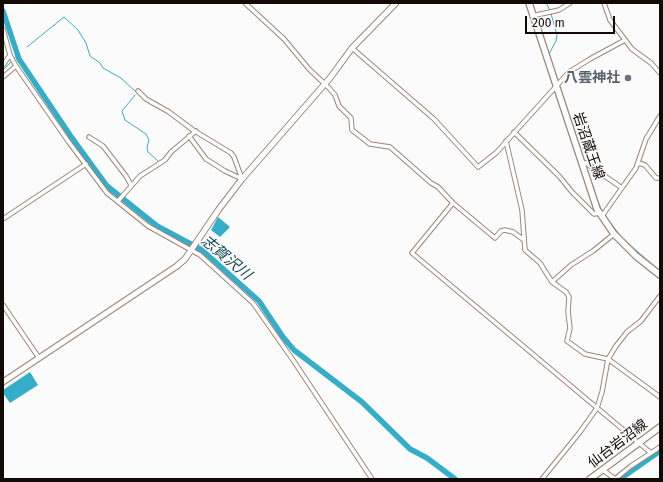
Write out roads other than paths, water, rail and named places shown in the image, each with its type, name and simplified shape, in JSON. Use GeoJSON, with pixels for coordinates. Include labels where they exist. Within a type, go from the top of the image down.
{"type":"FeatureCollection","features":[{"type":"Feature","properties":{"kind":"main road","name":"岩沼蔵王線"},"geometry":{"type":"LineString","coordinates":[[528,3],[594,200],[614,234],[636,256],[660,275]]}},
{"type":"Feature","properties":{"kind":"main road","name":"仙台岩沼線"},"geometry":{"type":"LineString","coordinates":[[590,479],[660,427]]}},
{"type":"Feature","properties":{"kind":"street"},"geometry":{"type":"LineString","coordinates":[[245,3],[284,39],[309,69],[325,83],[335,95],[339,106],[351,118],[352,130],[370,144],[390,147],[431,183],[438,187],[453,203],[495,238],[501,231],[505,230],[513,232],[524,240]]}},
{"type":"Feature","properties":{"kind":"street"},"geometry":{"type":"LineString","coordinates":[[3,382],[177,266],[185,259],[219,209],[242,179],[325,83],[352,48],[396,3]]}},
{"type":"Feature","properties":{"kind":"street"},"geometry":{"type":"LineString","coordinates":[[532,16],[559,10],[570,3]]}},
{"type":"Feature","properties":{"kind":"street"},"geometry":{"type":"LineString","coordinates":[[604,3],[610,20],[632,49],[651,63],[660,73]]}},
{"type":"Feature","properties":{"kind":"street"},"geometry":{"type":"LineString","coordinates":[[3,29],[15,65],[68,141],[107,193],[148,226],[200,256],[219,271],[253,303],[293,360],[372,479]]}},
{"type":"Feature","properties":{"kind":"street"},"geometry":{"type":"LineString","coordinates":[[352,48],[434,119],[478,167],[490,159],[569,72],[590,58],[625,40]]}},
{"type":"Feature","properties":{"kind":"street"},"geometry":{"type":"LineString","coordinates":[[3,65],[11,56]]}},
{"type":"Feature","properties":{"kind":"street"},"geometry":{"type":"LineString","coordinates":[[3,77],[15,65]]}},
{"type":"Feature","properties":{"kind":"street"},"geometry":{"type":"LineString","coordinates":[[138,91],[146,99],[169,112],[231,153],[234,157],[242,179]]}},
{"type":"Feature","properties":{"kind":"street"},"geometry":{"type":"LineString","coordinates":[[514,132],[559,176],[572,192],[594,214],[601,214],[636,168],[646,139],[660,116]]}},
{"type":"Feature","properties":{"kind":"street"},"geometry":{"type":"LineString","coordinates":[[118,201],[131,185],[148,170],[165,160],[171,152],[196,131]]}},
{"type":"Feature","properties":{"kind":"street"},"geometry":{"type":"LineString","coordinates":[[89,136],[103,146],[131,185]]}},
{"type":"Feature","properties":{"kind":"street"},"geometry":{"type":"LineString","coordinates":[[189,136],[206,159],[220,169],[242,179]]}},
{"type":"Feature","properties":{"kind":"street"},"geometry":{"type":"LineString","coordinates":[[506,141],[522,210],[525,250],[544,267],[552,282],[566,292],[569,297],[568,312],[570,328],[567,341],[585,354],[608,359],[660,397]]}},
{"type":"Feature","properties":{"kind":"street"},"geometry":{"type":"LineString","coordinates":[[581,164],[586,163],[622,188]]}},
{"type":"Feature","properties":{"kind":"street"},"geometry":{"type":"LineString","coordinates":[[638,163],[645,165],[656,178],[660,178]]}},
{"type":"Feature","properties":{"kind":"street"},"geometry":{"type":"LineString","coordinates":[[3,219],[86,164]]}},
{"type":"Feature","properties":{"kind":"street"},"geometry":{"type":"LineString","coordinates":[[453,203],[412,253],[651,453]]}},
{"type":"Feature","properties":{"kind":"street"},"geometry":{"type":"LineString","coordinates":[[552,282],[571,265],[593,251],[614,234]]}},
{"type":"Feature","properties":{"kind":"street"},"geometry":{"type":"LineString","coordinates":[[542,479],[580,432],[597,408],[602,392],[608,359],[621,339],[641,321],[660,296]]}},
{"type":"Feature","properties":{"kind":"street"},"geometry":{"type":"LineString","coordinates":[[3,305],[39,358]]}},
{"type":"Feature","properties":{"kind":"street"},"geometry":{"type":"LineString","coordinates":[[603,470],[615,479],[631,466],[660,447]]}},
{"type":"Feature","properties":{"kind":"water"},"geometry":{"type":"Polygon","coordinates":[[[218,217],[230,227],[220,237],[211,230],[218,217]]]}},
{"type":"Feature","properties":{"kind":"water"},"geometry":{"type":"Polygon","coordinates":[[[30,372],[38,385],[10,403],[3,393],[3,390],[30,372]]]}},
{"type":"Feature","properties":{"kind":"waterway"},"geometry":{"type":"LineString","coordinates":[[546,3],[550,10]]}},
{"type":"Feature","properties":{"kind":"waterway","name":"志賀沢川"},"geometry":{"type":"LineString","coordinates":[[3,11],[19,59],[70,135],[107,186],[157,226],[202,250],[259,301],[283,337],[294,350],[362,402],[410,449],[427,458],[455,479]]}},
{"type":"Feature","properties":{"kind":"waterway"},"geometry":{"type":"LineString","coordinates":[[549,54],[556,41],[557,35],[551,14]]}},
{"type":"Feature","properties":{"kind":"waterway"},"geometry":{"type":"LineString","coordinates":[[27,47],[64,17],[78,30],[86,43],[90,56],[100,63],[103,68],[121,78],[135,91]]}},
{"type":"Feature","properties":{"kind":"waterway","name":"志賀沢川"},"geometry":{"type":"LineString","coordinates":[[14,59],[18,55]]}},
{"type":"Feature","properties":{"kind":"waterway"},"geometry":{"type":"LineString","coordinates":[[3,70],[12,61]]}},
{"type":"Feature","properties":{"kind":"waterway"},"geometry":{"type":"LineString","coordinates":[[135,95],[122,111],[125,120],[146,134],[149,140],[147,147],[148,152],[158,161]]}},
{"type":"Feature","properties":{"kind":"waterway"},"geometry":{"type":"LineString","coordinates":[[570,117],[575,132]]}},
{"type":"Feature","properties":{"kind":"waterway"},"geometry":{"type":"LineString","coordinates":[[593,189],[601,209]]}},
{"type":"Feature","properties":{"kind":"waterway"},"geometry":{"type":"LineString","coordinates":[[608,220],[623,239],[660,271]]}},
{"type":"Feature","properties":{"kind":"waterway","name":"志賀沢川"},"geometry":{"type":"LineString","coordinates":[[620,479],[660,451]]}},
{"type":"Feature","properties":{"kind":"place","name":"八雲神社"},"geometry":{"type":"Point","coordinates":[628,78]}}]}
